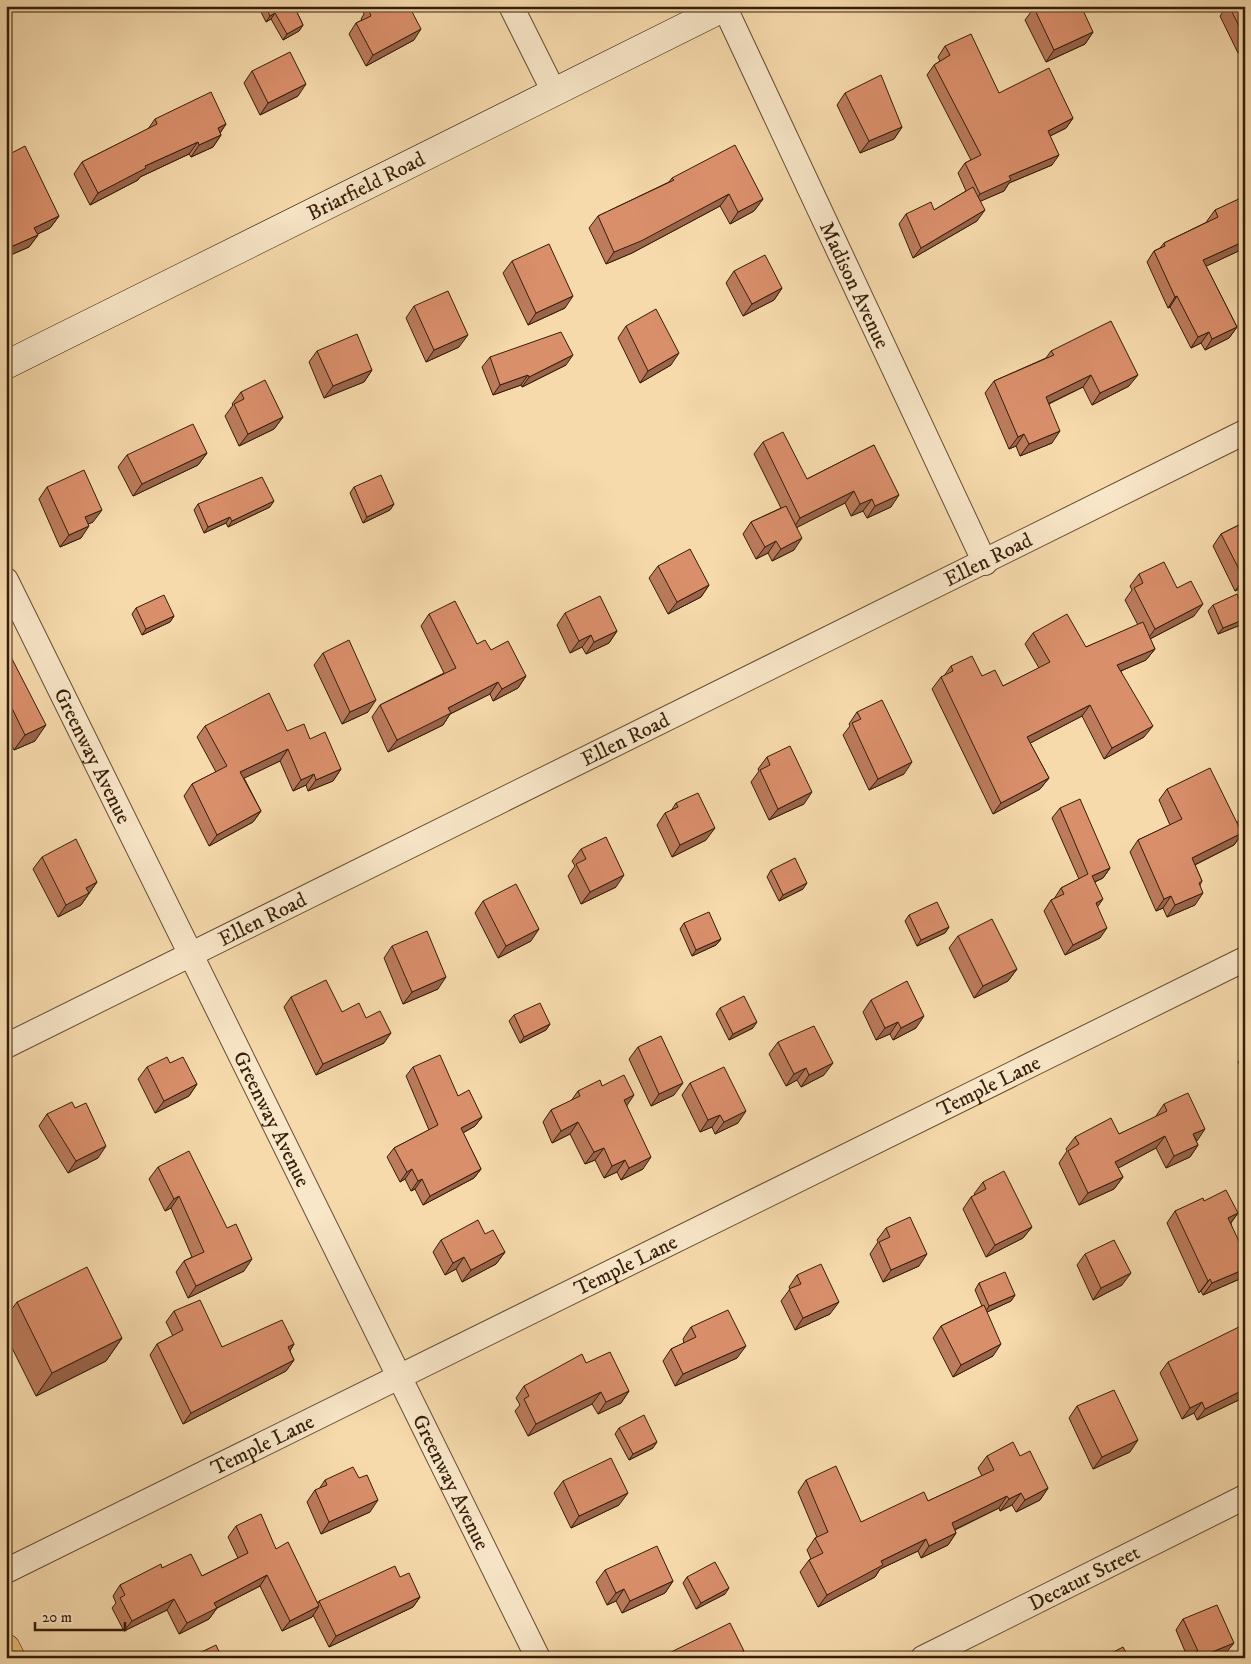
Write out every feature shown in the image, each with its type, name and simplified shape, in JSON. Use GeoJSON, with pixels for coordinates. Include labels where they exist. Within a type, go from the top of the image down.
{"type":"FeatureCollection","features":[{"type":"Feature","properties":{"kind":"main road","name":"Briarfield Road"},"geometry":{"type":"LineString","coordinates":[[6,365],[726,7]]}},
{"type":"Feature","properties":{"kind":"main road"},"geometry":{"type":"LineString","coordinates":[[6,1648],[11,1658]]}},
{"type":"Feature","properties":{"kind":"street"},"geometry":{"type":"LineString","coordinates":[[511,6],[554,92]]}},
{"type":"Feature","properties":{"kind":"street","name":"Madison Avenue"},"geometry":{"type":"LineString","coordinates":[[726,7],[986,563]]}},
{"type":"Feature","properties":{"kind":"street","name":"Ellen Road"},"geometry":{"type":"LineString","coordinates":[[6,1046],[986,563],[1245,432]]}},
{"type":"Feature","properties":{"kind":"street","name":"Greenway Avenue"},"geometry":{"type":"LineString","coordinates":[[6,580],[398,1378],[538,1658]]}},
{"type":"Feature","properties":{"kind":"street","name":"Temple Lane"},"geometry":{"type":"LineString","coordinates":[[6,1571],[1245,960]]}},
{"type":"Feature","properties":{"kind":"street","name":"Decatur Street"},"geometry":{"type":"LineString","coordinates":[[923,1658],[1245,1498]]}},
{"type":"Feature","properties":{"kind":"building"},"geometry":{"type":"Polygon","coordinates":[[[265,6],[294,6],[303,25],[287,34],[275,13],[270,16],[265,6]]]}},
{"type":"Feature","properties":{"kind":"building"},"geometry":{"type":"Polygon","coordinates":[[[373,6],[409,6],[421,29],[373,55],[356,23],[371,16],[368,9],[373,6]]]}},
{"type":"Feature","properties":{"kind":"building"},"geometry":{"type":"Polygon","coordinates":[[[1037,6],[1081,6],[1093,32],[1054,50],[1034,8],[1037,6]]]}},
{"type":"Feature","properties":{"kind":"building"},"geometry":{"type":"Polygon","coordinates":[[[1229,6],[1245,6],[1245,38],[1229,6]]]}},
{"type":"Feature","properties":{"kind":"building"},"geometry":{"type":"Polygon","coordinates":[[[971,34],[999,93],[1049,68],[1073,118],[1048,131],[1059,155],[1009,176],[1011,180],[980,194],[965,163],[981,155],[934,65],[950,55],[945,46],[971,34]]]}},
{"type":"Feature","properties":{"kind":"building"},"geometry":{"type":"Polygon","coordinates":[[[290,52],[306,84],[268,103],[252,71],[290,52]]]}},
{"type":"Feature","properties":{"kind":"building"},"geometry":{"type":"Polygon","coordinates":[[[881,75],[902,127],[869,141],[845,93],[881,75]]]}},
{"type":"Feature","properties":{"kind":"building"},"geometry":{"type":"Polygon","coordinates":[[[211,92],[226,124],[218,128],[221,135],[199,145],[198,142],[145,166],[146,168],[98,193],[82,162],[157,124],[155,119],[211,92]]]}},
{"type":"Feature","properties":{"kind":"building"},"geometry":{"type":"Polygon","coordinates":[[[735,145],[763,199],[738,212],[729,194],[641,241],[614,252],[598,216],[674,180],[672,178],[735,145]]]}},
{"type":"Feature","properties":{"kind":"building"},"geometry":{"type":"Polygon","coordinates":[[[25,146],[59,216],[34,228],[38,235],[6,249],[6,180],[12,177],[6,164],[6,156],[25,146]]]}},
{"type":"Feature","properties":{"kind":"building"},"geometry":{"type":"Polygon","coordinates":[[[973,187],[985,210],[921,248],[906,214],[931,202],[934,210],[973,187]]]}},
{"type":"Feature","properties":{"kind":"building"},"geometry":{"type":"Polygon","coordinates":[[[1243,197],[1245,200],[1245,241],[1203,260],[1237,327],[1212,339],[1209,332],[1198,337],[1177,296],[1175,297],[1154,251],[1165,246],[1164,243],[1218,217],[1215,210],[1243,197]]]}},
{"type":"Feature","properties":{"kind":"building"},"geometry":{"type":"Polygon","coordinates":[[[549,244],[573,296],[536,313],[512,261],[549,244]]]}},
{"type":"Feature","properties":{"kind":"building"},"geometry":{"type":"Polygon","coordinates":[[[765,255],[782,288],[752,304],[734,271],[765,255]]]}},
{"type":"Feature","properties":{"kind":"building"},"geometry":{"type":"Polygon","coordinates":[[[448,291],[468,335],[434,350],[414,306],[448,291]]]}},
{"type":"Feature","properties":{"kind":"building"},"geometry":{"type":"Polygon","coordinates":[[[656,309],[679,353],[648,371],[626,326],[656,309]]]}},
{"type":"Feature","properties":{"kind":"building"},"geometry":{"type":"Polygon","coordinates":[[[1111,321],[1138,375],[1100,393],[1091,375],[1046,397],[1060,431],[1029,444],[1024,434],[1018,437],[994,381],[1054,355],[1051,351],[1111,321]]]}},
{"type":"Feature","properties":{"kind":"building"},"geometry":{"type":"Polygon","coordinates":[[[561,332],[573,355],[529,377],[528,375],[500,385],[490,357],[561,332]]]}},
{"type":"Feature","properties":{"kind":"building"},"geometry":{"type":"Polygon","coordinates":[[[357,334],[372,370],[333,386],[317,351],[357,334]]]}},
{"type":"Feature","properties":{"kind":"building"},"geometry":{"type":"Polygon","coordinates":[[[265,380],[283,417],[248,434],[234,404],[244,399],[241,392],[265,380]]]}},
{"type":"Feature","properties":{"kind":"building"},"geometry":{"type":"Polygon","coordinates":[[[193,424],[207,453],[142,484],[127,455],[193,424]]]}},
{"type":"Feature","properties":{"kind":"building"},"geometry":{"type":"Polygon","coordinates":[[[783,432],[807,479],[874,445],[899,495],[875,506],[872,499],[860,504],[854,491],[800,518],[763,442],[783,432]]]}},
{"type":"Feature","properties":{"kind":"building"},"geometry":{"type":"Polygon","coordinates":[[[84,470],[102,510],[85,517],[89,526],[69,535],[47,487],[84,470]]]}},
{"type":"Feature","properties":{"kind":"building"},"geometry":{"type":"Polygon","coordinates":[[[381,475],[394,504],[367,517],[354,487],[381,475]]]}},
{"type":"Feature","properties":{"kind":"building"},"geometry":{"type":"Polygon","coordinates":[[[262,477],[274,501],[232,521],[230,517],[208,527],[198,504],[262,477]]]}},
{"type":"Feature","properties":{"kind":"building"},"geometry":{"type":"Polygon","coordinates":[[[786,506],[802,538],[781,549],[776,541],[765,547],[751,522],[786,506]]]}},
{"type":"Feature","properties":{"kind":"building"},"geometry":{"type":"Polygon","coordinates":[[[1245,522],[1245,578],[1244,579],[1221,534],[1245,522]]]}},
{"type":"Feature","properties":{"kind":"building"},"geometry":{"type":"Polygon","coordinates":[[[690,549],[709,585],[677,602],[658,566],[690,549]]]}},
{"type":"Feature","properties":{"kind":"building"},"geometry":{"type":"Polygon","coordinates":[[[1164,562],[1177,588],[1191,581],[1203,604],[1155,629],[1134,588],[1143,583],[1139,574],[1164,562]]]}},
{"type":"Feature","properties":{"kind":"building"},"geometry":{"type":"Polygon","coordinates":[[[1237,594],[1245,613],[1245,619],[1223,628],[1213,605],[1237,594]]]}},
{"type":"Feature","properties":{"kind":"building"},"geometry":{"type":"Polygon","coordinates":[[[164,595],[174,616],[146,629],[136,608],[164,595]]]}},
{"type":"Feature","properties":{"kind":"building"},"geometry":{"type":"Polygon","coordinates":[[[600,596],[617,631],[594,642],[591,635],[579,641],[565,613],[600,596]]]}},
{"type":"Feature","properties":{"kind":"building"},"geometry":{"type":"Polygon","coordinates":[[[455,601],[477,644],[485,640],[491,650],[508,641],[526,676],[502,689],[498,682],[448,708],[451,713],[397,740],[380,705],[456,668],[429,614],[455,601]]]}},
{"type":"Feature","properties":{"kind":"building"},"geometry":{"type":"Polygon","coordinates":[[[1067,614],[1086,647],[1143,622],[1155,649],[1117,665],[1153,726],[1112,748],[1090,705],[1027,737],[1049,778],[1001,803],[941,677],[953,671],[951,666],[972,656],[982,676],[995,670],[1003,686],[1050,662],[1033,633],[1067,614]]]}},
{"type":"Feature","properties":{"kind":"building"},"geometry":{"type":"Polygon","coordinates":[[[349,640],[376,700],[350,712],[323,653],[349,640]]]}},
{"type":"Feature","properties":{"kind":"building"},"geometry":{"type":"Polygon","coordinates":[[[11,657],[46,725],[25,735],[6,696],[6,659],[11,657]]]}},
{"type":"Feature","properties":{"kind":"building"},"geometry":{"type":"Polygon","coordinates":[[[269,693],[287,731],[304,724],[310,739],[325,732],[341,769],[316,780],[314,774],[301,780],[288,749],[240,772],[261,811],[217,835],[192,784],[227,766],[205,726],[269,693]]]}},
{"type":"Feature","properties":{"kind":"building"},"geometry":{"type":"Polygon","coordinates":[[[882,700],[912,762],[878,779],[852,723],[861,719],[857,712],[882,700]]]}},
{"type":"Feature","properties":{"kind":"building"},"geometry":{"type":"Polygon","coordinates":[[[790,746],[812,792],[778,809],[760,770],[770,765],[767,757],[790,746]]]}},
{"type":"Feature","properties":{"kind":"building"},"geometry":{"type":"Polygon","coordinates":[[[1210,768],[1242,833],[1192,858],[1202,881],[1199,883],[1203,893],[1175,905],[1171,896],[1164,899],[1138,840],[1182,819],[1167,789],[1210,768]]]}},
{"type":"Feature","properties":{"kind":"building"},"geometry":{"type":"Polygon","coordinates":[[[698,793],[715,828],[680,845],[665,813],[678,807],[676,803],[698,793]]]}},
{"type":"Feature","properties":{"kind":"building"},"geometry":{"type":"Polygon","coordinates":[[[1080,799],[1110,868],[1092,876],[1103,899],[1096,903],[1107,928],[1073,945],[1051,900],[1064,894],[1061,888],[1088,874],[1060,808],[1080,799]]]}},
{"type":"Feature","properties":{"kind":"building"},"geometry":{"type":"Polygon","coordinates":[[[606,837],[624,875],[590,892],[576,864],[586,859],[581,849],[606,837]]]}},
{"type":"Feature","properties":{"kind":"building"},"geometry":{"type":"Polygon","coordinates":[[[76,839],[97,882],[86,888],[89,893],[66,905],[42,857],[76,839]]]}},
{"type":"Feature","properties":{"kind":"building"},"geometry":{"type":"Polygon","coordinates":[[[795,858],[807,883],[783,895],[771,870],[795,858]]]}},
{"type":"Feature","properties":{"kind":"building"},"geometry":{"type":"Polygon","coordinates":[[[516,884],[539,929],[506,946],[483,901],[516,884]]]}},
{"type":"Feature","properties":{"kind":"building"},"geometry":{"type":"Polygon","coordinates":[[[937,902],[949,927],[921,940],[909,915],[937,902]]]}},
{"type":"Feature","properties":{"kind":"building"},"geometry":{"type":"Polygon","coordinates":[[[709,912],[721,939],[696,950],[684,923],[709,912]]]}},
{"type":"Feature","properties":{"kind":"building"},"geometry":{"type":"Polygon","coordinates":[[[992,919],[1017,969],[983,986],[958,936],[992,919]]]}},
{"type":"Feature","properties":{"kind":"building"},"geometry":{"type":"Polygon","coordinates":[[[427,931],[446,977],[412,992],[392,946],[427,931]]]}},
{"type":"Feature","properties":{"kind":"building"},"geometry":{"type":"Polygon","coordinates":[[[326,980],[342,1012],[359,1003],[366,1018],[380,1011],[391,1033],[323,1064],[291,997],[326,980]]]}},
{"type":"Feature","properties":{"kind":"building"},"geometry":{"type":"Polygon","coordinates":[[[907,981],[924,1016],[901,1028],[898,1022],[885,1028],[871,1000],[907,981]]]}},
{"type":"Feature","properties":{"kind":"building"},"geometry":{"type":"Polygon","coordinates":[[[744,996],[757,1022],[733,1034],[720,1008],[744,996]]]}},
{"type":"Feature","properties":{"kind":"building"},"geometry":{"type":"Polygon","coordinates":[[[540,1003],[550,1024],[524,1037],[514,1015],[540,1003]]]}},
{"type":"Feature","properties":{"kind":"building"},"geometry":{"type":"Polygon","coordinates":[[[814,1026],[833,1063],[809,1075],[806,1068],[794,1074],[778,1042],[814,1026]]]}},
{"type":"Feature","properties":{"kind":"building"},"geometry":{"type":"Polygon","coordinates":[[[661,1036],[683,1083],[659,1094],[638,1047],[661,1036]]]}},
{"type":"Feature","properties":{"kind":"building"},"geometry":{"type":"Polygon","coordinates":[[[440,1055],[458,1096],[469,1090],[482,1117],[461,1128],[481,1169],[430,1196],[422,1179],[418,1181],[412,1169],[407,1172],[394,1148],[438,1125],[413,1067],[440,1055]]]}},
{"type":"Feature","properties":{"kind":"building"},"geometry":{"type":"Polygon","coordinates":[[[167,1057],[170,1063],[183,1057],[197,1084],[164,1101],[147,1067],[167,1057]]]}},
{"type":"Feature","properties":{"kind":"building"},"geometry":{"type":"Polygon","coordinates":[[[724,1067],[746,1111],[724,1122],[720,1115],[708,1120],[690,1083],[724,1067]]]}},
{"type":"Feature","properties":{"kind":"building"},"geometry":{"type":"Polygon","coordinates":[[[624,1075],[634,1095],[624,1100],[651,1157],[629,1168],[625,1160],[612,1166],[604,1148],[594,1152],[578,1122],[561,1131],[551,1110],[580,1096],[578,1091],[600,1080],[602,1086],[624,1075]]]}},
{"type":"Feature","properties":{"kind":"building"},"geometry":{"type":"Polygon","coordinates":[[[1188,1093],[1205,1129],[1193,1134],[1198,1145],[1174,1156],[1165,1136],[1115,1162],[1123,1177],[1088,1193],[1068,1151],[1079,1144],[1075,1137],[1111,1118],[1119,1134],[1167,1111],[1164,1104],[1188,1093]]]}},
{"type":"Feature","properties":{"kind":"building"},"geometry":{"type":"Polygon","coordinates":[[[72,1102],[75,1108],[86,1103],[106,1146],[76,1161],[47,1114],[72,1102]]]}},
{"type":"Feature","properties":{"kind":"building"},"geometry":{"type":"Polygon","coordinates":[[[189,1151],[227,1228],[236,1224],[252,1259],[196,1286],[184,1261],[204,1252],[179,1196],[174,1199],[158,1167],[189,1151]]]}},
{"type":"Feature","properties":{"kind":"building"},"geometry":{"type":"Polygon","coordinates":[[[1004,1171],[1032,1227],[995,1245],[971,1197],[986,1189],[983,1182],[1004,1171]]]}},
{"type":"Feature","properties":{"kind":"building"},"geometry":{"type":"Polygon","coordinates":[[[1226,1190],[1238,1213],[1228,1218],[1245,1254],[1245,1269],[1212,1283],[1210,1279],[1208,1281],[1175,1211],[1203,1198],[1204,1201],[1226,1190]]]}},
{"type":"Feature","properties":{"kind":"building"},"geometry":{"type":"Polygon","coordinates":[[[910,1217],[927,1254],[891,1270],[879,1242],[890,1237],[886,1228],[910,1217]]]}},
{"type":"Feature","properties":{"kind":"building"},"geometry":{"type":"Polygon","coordinates":[[[478,1220],[485,1234],[493,1230],[505,1252],[471,1270],[464,1257],[453,1263],[441,1240],[478,1220]]]}},
{"type":"Feature","properties":{"kind":"building"},"geometry":{"type":"Polygon","coordinates":[[[1114,1240],[1131,1273],[1101,1288],[1085,1254],[1114,1240]]]}},
{"type":"Feature","properties":{"kind":"building"},"geometry":{"type":"Polygon","coordinates":[[[821,1264],[839,1302],[803,1318],[789,1289],[801,1284],[797,1275],[821,1264]]]}},
{"type":"Feature","properties":{"kind":"building"},"geometry":{"type":"Polygon","coordinates":[[[87,1267],[122,1338],[52,1373],[17,1302],[87,1267]]]}},
{"type":"Feature","properties":{"kind":"building"},"geometry":{"type":"Polygon","coordinates":[[[1005,1272],[1015,1295],[989,1306],[979,1283],[1005,1272]]]}},
{"type":"Feature","properties":{"kind":"building"},"geometry":{"type":"Polygon","coordinates":[[[200,1300],[222,1347],[282,1320],[294,1344],[288,1347],[294,1360],[191,1413],[157,1344],[183,1330],[174,1311],[200,1300]]]}},
{"type":"Feature","properties":{"kind":"building"},"geometry":{"type":"Polygon","coordinates":[[[984,1305],[1001,1344],[961,1365],[941,1326],[984,1305]]]}},
{"type":"Feature","properties":{"kind":"building"},"geometry":{"type":"Polygon","coordinates":[[[728,1310],[746,1346],[683,1374],[671,1349],[696,1337],[691,1327],[728,1310]]]}},
{"type":"Feature","properties":{"kind":"building"},"geometry":{"type":"Polygon","coordinates":[[[1245,1324],[1245,1389],[1205,1409],[1202,1402],[1190,1408],[1168,1362],[1245,1324]]]}},
{"type":"Feature","properties":{"kind":"building"},"geometry":{"type":"Polygon","coordinates":[[[610,1352],[629,1391],[606,1402],[601,1392],[536,1424],[524,1399],[529,1396],[524,1386],[582,1354],[586,1363],[610,1352]]]}},
{"type":"Feature","properties":{"kind":"building"},"geometry":{"type":"Polygon","coordinates":[[[1114,1390],[1138,1440],[1102,1457],[1077,1406],[1114,1390]]]}},
{"type":"Feature","properties":{"kind":"building"},"geometry":{"type":"Polygon","coordinates":[[[644,1415],[657,1442],[633,1454],[619,1428],[644,1415]]]}},
{"type":"Feature","properties":{"kind":"building"},"geometry":{"type":"Polygon","coordinates":[[[1013,1442],[1020,1456],[1030,1451],[1048,1488],[1025,1500],[1021,1493],[1009,1499],[1007,1496],[952,1523],[956,1533],[929,1546],[926,1539],[881,1561],[883,1565],[827,1595],[809,1560],[823,1553],[815,1538],[828,1532],[806,1480],[836,1466],[861,1522],[924,1492],[928,1501],[994,1470],[987,1456],[1013,1442]]]}},
{"type":"Feature","properties":{"kind":"building"},"geometry":{"type":"Polygon","coordinates":[[[611,1458],[628,1493],[579,1516],[563,1481],[611,1458]]]}},
{"type":"Feature","properties":{"kind":"building"},"geometry":{"type":"Polygon","coordinates":[[[353,1467],[359,1478],[367,1475],[378,1500],[329,1522],[315,1490],[327,1485],[325,1480],[353,1467]]]}},
{"type":"Feature","properties":{"kind":"building"},"geometry":{"type":"Polygon","coordinates":[[[261,1514],[276,1549],[288,1542],[319,1606],[290,1621],[267,1575],[214,1603],[217,1608],[187,1623],[174,1599],[132,1621],[120,1598],[125,1595],[120,1585],[161,1564],[162,1568],[191,1554],[202,1576],[248,1553],[236,1526],[261,1514]]]}},
{"type":"Feature","properties":{"kind":"building"},"geometry":{"type":"Polygon","coordinates":[[[657,1546],[673,1581],[630,1601],[624,1589],[616,1593],[605,1570],[657,1546]]]}},
{"type":"Feature","properties":{"kind":"building"},"geometry":{"type":"Polygon","coordinates":[[[715,1562],[729,1588],[701,1603],[687,1577],[715,1562]]]}},
{"type":"Feature","properties":{"kind":"building"},"geometry":{"type":"Polygon","coordinates":[[[395,1566],[400,1577],[409,1573],[420,1597],[336,1636],[319,1601],[395,1566]]]}},
{"type":"Feature","properties":{"kind":"building"},"geometry":{"type":"Polygon","coordinates":[[[1217,1605],[1234,1643],[1212,1652],[1214,1658],[1183,1658],[1198,1651],[1183,1619],[1217,1605]]]}},
{"type":"Feature","properties":{"kind":"building"},"geometry":{"type":"Polygon","coordinates":[[[730,1623],[744,1651],[730,1658],[659,1658],[730,1623]]]}},
{"type":"Feature","properties":{"kind":"building"},"geometry":{"type":"Polygon","coordinates":[[[216,1645],[222,1658],[189,1658],[216,1645]]]}},
{"type":"Feature","properties":{"kind":"building"},"geometry":{"type":"Polygon","coordinates":[[[1123,1647],[1129,1658],[1102,1658],[1123,1647]]]}}]}
